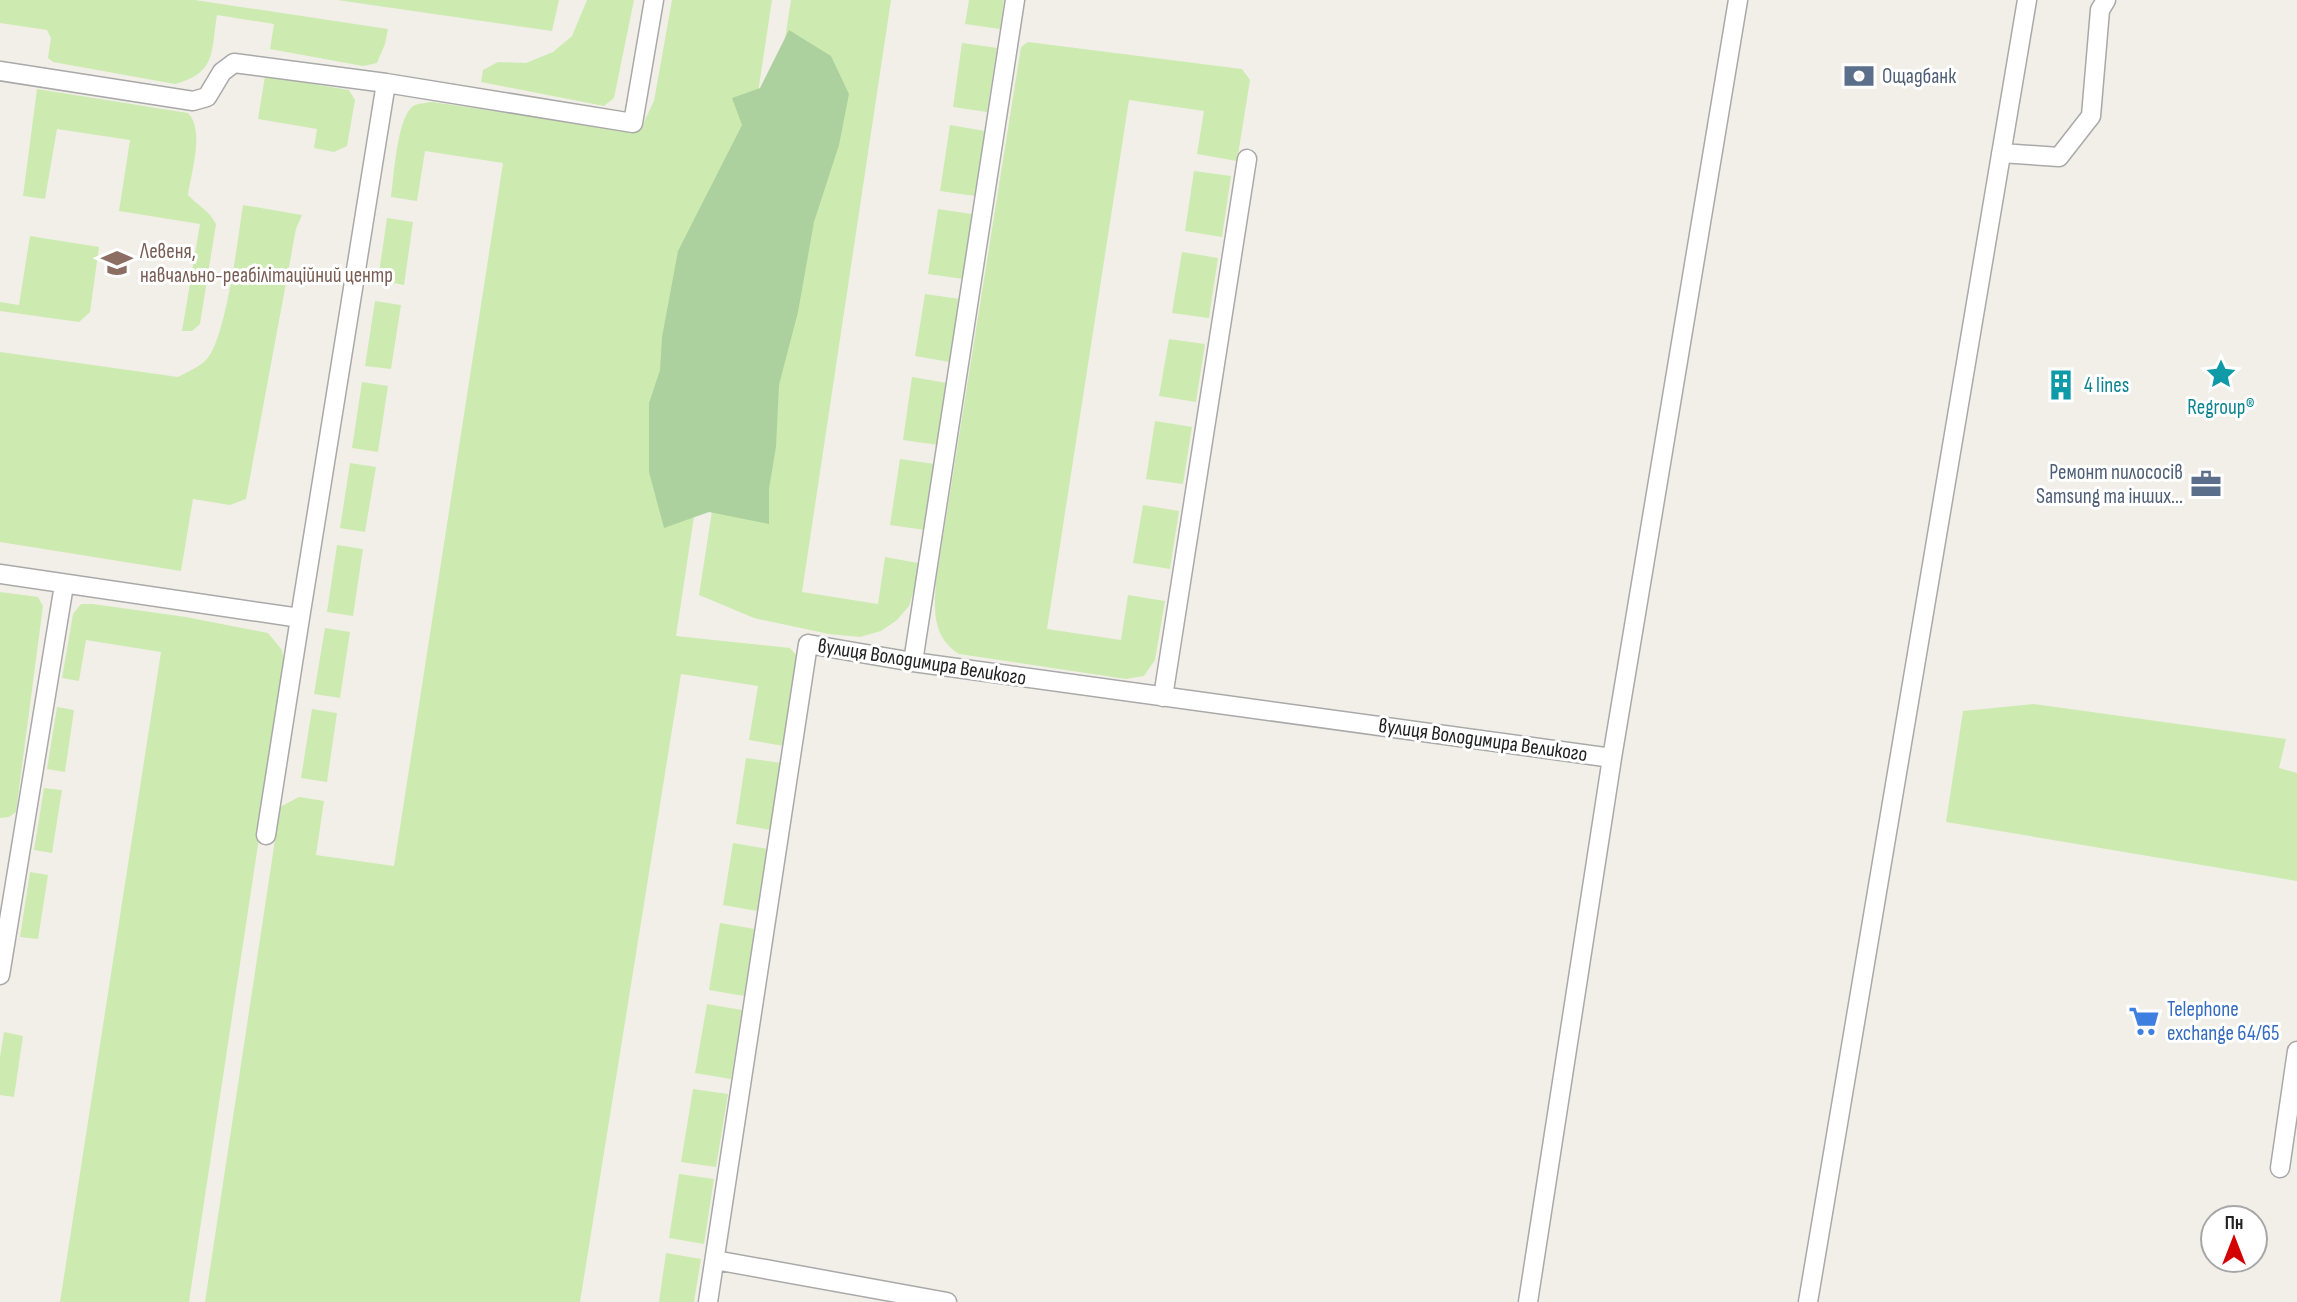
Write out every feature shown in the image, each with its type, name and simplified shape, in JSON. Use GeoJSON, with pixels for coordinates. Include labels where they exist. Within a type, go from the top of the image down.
{"type":"FeatureCollection","features":[{"type":"Feature","properties":{"kind":"lane"},"geometry":{"type":"LineString","coordinates":[[0,71],[193,101],[207,97],[227,66],[234,63],[386,83],[632,123],[654,0]]}},
{"type":"Feature","properties":{"kind":"lane"},"geometry":{"type":"LineString","coordinates":[[913,662],[1015,0]]}},
{"type":"Feature","properties":{"kind":"lane"},"geometry":{"type":"LineString","coordinates":[[1528,1302],[1612,758],[1738,0]]}},
{"type":"Feature","properties":{"kind":"lane"},"geometry":{"type":"LineString","coordinates":[[1808,1302],[2027,0]]}},
{"type":"Feature","properties":{"kind":"lane"},"geometry":{"type":"LineString","coordinates":[[2001,153],[2059,157],[2091,116],[2100,10],[2106,0]]}},
{"type":"Feature","properties":{"kind":"lane"},"geometry":{"type":"LineString","coordinates":[[266,835],[386,83]]}},
{"type":"Feature","properties":{"kind":"lane"},"geometry":{"type":"LineString","coordinates":[[1164,697],[1247,159]]}},
{"type":"Feature","properties":{"kind":"lane"},"geometry":{"type":"LineString","coordinates":[[0,574],[300,618]]}},
{"type":"Feature","properties":{"kind":"lane"},"geometry":{"type":"LineString","coordinates":[[0,975],[64,585]]}},
{"type":"Feature","properties":{"kind":"lane","name":"вулиця Володимира Великого"},"geometry":{"type":"LineString","coordinates":[[708,1302],[808,645],[913,662],[1612,758]]}},
{"type":"Feature","properties":{"kind":"lane"},"geometry":{"type":"LineString","coordinates":[[2280,1168],[2297,1051]]}},
{"type":"Feature","properties":{"kind":"lane"},"geometry":{"type":"LineString","coordinates":[[715,1259],[947,1302]]}},
{"type":"Feature","properties":{"kind":"green space"},"geometry":{"type":"Polygon","coordinates":[[[0,0],[195,0],[388,29],[377,63],[363,66],[270,49],[274,24],[217,15],[210,59],[198,74],[175,84],[53,62],[48,58],[51,38],[47,30],[0,23],[0,0]]]}},
{"type":"Feature","properties":{"kind":"green space"},"geometry":{"type":"Polygon","coordinates":[[[337,0],[559,0],[552,31],[337,0]]]}},
{"type":"Feature","properties":{"kind":"green space"},"geometry":{"type":"Polygon","coordinates":[[[587,0],[634,0],[614,98],[604,106],[481,82],[483,70],[498,62],[526,63],[553,52],[572,36],[587,0]]]}},
{"type":"Feature","properties":{"kind":"green space"},"geometry":{"type":"Polygon","coordinates":[[[672,0],[772,0],[676,636],[790,648],[797,656],[797,668],[784,746],[749,740],[758,686],[681,674],[580,1302],[205,1302],[280,807],[299,797],[324,801],[316,855],[394,866],[503,163],[425,151],[417,201],[391,197],[397,147],[404,120],[415,105],[432,102],[634,131],[643,124],[654,101],[672,0]]]}},
{"type":"Feature","properties":{"kind":"green space"},"geometry":{"type":"Polygon","coordinates":[[[791,0],[891,0],[802,592],[878,604],[885,557],[918,563],[909,606],[897,620],[881,631],[860,637],[829,634],[754,618],[699,595],[791,0]]]}},
{"type":"Feature","properties":{"kind":"green space"},"geometry":{"type":"Polygon","coordinates":[[[969,0],[1004,0],[1000,29],[965,24],[969,0]]]}},
{"type":"Feature","properties":{"kind":"green space"},"geometry":{"type":"Polygon","coordinates":[[[789,30],[831,56],[849,94],[839,145],[814,222],[798,312],[779,385],[776,447],[769,489],[769,524],[709,512],[664,528],[649,472],[649,403],[660,370],[662,337],[678,251],[742,125],[732,98],[760,88],[789,30]]]}},
{"type":"Feature","properties":{"kind":"green space"},"geometry":{"type":"Polygon","coordinates":[[[1028,42],[1242,69],[1250,80],[1237,161],[1197,154],[1204,111],[1129,100],[1047,629],[1121,640],[1128,595],[1165,601],[1155,660],[1144,676],[1126,679],[959,654],[944,640],[935,612],[936,581],[1021,47],[1028,42]]]}},
{"type":"Feature","properties":{"kind":"green space"},"geometry":{"type":"Polygon","coordinates":[[[962,43],[997,48],[987,112],[953,107],[962,43]]]}},
{"type":"Feature","properties":{"kind":"green space"},"geometry":{"type":"Polygon","coordinates":[[[265,76],[349,90],[355,100],[347,146],[334,152],[314,148],[317,129],[258,119],[265,76]]]}},
{"type":"Feature","properties":{"kind":"green space"},"geometry":{"type":"Polygon","coordinates":[[[37,89],[188,113],[196,130],[196,152],[188,195],[216,224],[200,324],[192,331],[182,331],[200,224],[119,211],[130,140],[57,129],[45,199],[23,196],[37,89]]]}},
{"type":"Feature","properties":{"kind":"green space"},"geometry":{"type":"Polygon","coordinates":[[[950,125],[985,131],[975,196],[940,191],[950,125]]]}},
{"type":"Feature","properties":{"kind":"green space"},"geometry":{"type":"Polygon","coordinates":[[[1194,171],[1231,176],[1222,237],[1185,231],[1194,171]]]}},
{"type":"Feature","properties":{"kind":"green space"},"geometry":{"type":"Polygon","coordinates":[[[243,205],[302,215],[296,229],[246,499],[230,505],[193,499],[181,571],[0,542],[0,352],[178,377],[196,367],[206,360],[220,332],[243,205]]]}},
{"type":"Feature","properties":{"kind":"green space"},"geometry":{"type":"Polygon","coordinates":[[[938,209],[972,214],[963,279],[928,274],[938,209]]]}},
{"type":"Feature","properties":{"kind":"green space"},"geometry":{"type":"Polygon","coordinates":[[[387,218],[413,222],[404,285],[378,280],[387,218]]]}},
{"type":"Feature","properties":{"kind":"green space"},"geometry":{"type":"Polygon","coordinates":[[[30,236],[99,247],[90,312],[79,322],[0,311],[0,302],[19,305],[30,236]]]}},
{"type":"Feature","properties":{"kind":"green space"},"geometry":{"type":"Polygon","coordinates":[[[1182,252],[1218,258],[1209,318],[1172,313],[1182,252]]]}},
{"type":"Feature","properties":{"kind":"green space"},"geometry":{"type":"Polygon","coordinates":[[[925,294],[960,299],[950,362],[915,356],[925,294]]]}},
{"type":"Feature","properties":{"kind":"green space"},"geometry":{"type":"Polygon","coordinates":[[[375,301],[401,305],[391,369],[365,366],[375,301]]]}},
{"type":"Feature","properties":{"kind":"green space"},"geometry":{"type":"Polygon","coordinates":[[[1169,339],[1205,344],[1196,402],[1159,396],[1169,339]]]}},
{"type":"Feature","properties":{"kind":"green space"},"geometry":{"type":"Polygon","coordinates":[[[912,377],[947,383],[938,445],[903,440],[912,377]]]}},
{"type":"Feature","properties":{"kind":"green space"},"geometry":{"type":"Polygon","coordinates":[[[362,382],[388,386],[378,452],[352,448],[362,382]]]}},
{"type":"Feature","properties":{"kind":"green space"},"geometry":{"type":"Polygon","coordinates":[[[1155,421],[1192,427],[1183,484],[1146,479],[1155,421]]]}},
{"type":"Feature","properties":{"kind":"green space"},"geometry":{"type":"Polygon","coordinates":[[[900,459],[935,464],[925,530],[890,525],[900,459]]]}},
{"type":"Feature","properties":{"kind":"green space"},"geometry":{"type":"Polygon","coordinates":[[[350,463],[376,467],[365,532],[340,528],[350,463]]]}},
{"type":"Feature","properties":{"kind":"green space"},"geometry":{"type":"Polygon","coordinates":[[[1143,505],[1179,511],[1170,569],[1133,563],[1143,505]]]}},
{"type":"Feature","properties":{"kind":"green space"},"geometry":{"type":"Polygon","coordinates":[[[337,545],[363,549],[353,616],[327,612],[337,545]]]}},
{"type":"Feature","properties":{"kind":"green space"},"geometry":{"type":"Polygon","coordinates":[[[0,592],[38,597],[43,606],[16,812],[9,817],[0,818],[0,592]]]}},
{"type":"Feature","properties":{"kind":"green space"},"geometry":{"type":"Polygon","coordinates":[[[81,604],[186,617],[268,633],[282,650],[285,666],[189,1302],[60,1302],[161,652],[86,640],[79,681],[62,678],[73,614],[81,604]]]}},
{"type":"Feature","properties":{"kind":"green space"},"geometry":{"type":"Polygon","coordinates":[[[325,628],[350,632],[340,698],[314,694],[325,628]]]}},
{"type":"Feature","properties":{"kind":"green space"},"geometry":{"type":"Polygon","coordinates":[[[2034,704],[2286,739],[2279,768],[2297,773],[2297,881],[1946,822],[1963,711],[2034,704]]]}},
{"type":"Feature","properties":{"kind":"green space"},"geometry":{"type":"Polygon","coordinates":[[[57,707],[74,710],[65,772],[47,769],[57,707]]]}},
{"type":"Feature","properties":{"kind":"green space"},"geometry":{"type":"Polygon","coordinates":[[[312,709],[337,713],[327,782],[301,778],[312,709]]]}},
{"type":"Feature","properties":{"kind":"green space"},"geometry":{"type":"Polygon","coordinates":[[[746,758],[782,763],[771,830],[736,824],[746,758]]]}},
{"type":"Feature","properties":{"kind":"green space"},"geometry":{"type":"Polygon","coordinates":[[[44,788],[62,790],[52,853],[34,850],[44,788]]]}},
{"type":"Feature","properties":{"kind":"green space"},"geometry":{"type":"Polygon","coordinates":[[[733,843],[768,849],[757,911],[723,905],[733,843]]]}},
{"type":"Feature","properties":{"kind":"green space"},"geometry":{"type":"Polygon","coordinates":[[[30,872],[48,875],[38,939],[20,937],[30,872]]]}},
{"type":"Feature","properties":{"kind":"green space"},"geometry":{"type":"Polygon","coordinates":[[[720,923],[755,929],[744,996],[709,990],[720,923]]]}},
{"type":"Feature","properties":{"kind":"green space"},"geometry":{"type":"Polygon","coordinates":[[[707,1004],[742,1010],[731,1079],[695,1073],[707,1004]]]}},
{"type":"Feature","properties":{"kind":"green space"},"geometry":{"type":"Polygon","coordinates":[[[4,1032],[23,1036],[14,1097],[0,1095],[0,1057],[4,1032]]]}},
{"type":"Feature","properties":{"kind":"green space"},"geometry":{"type":"Polygon","coordinates":[[[693,1089],[728,1094],[716,1167],[681,1162],[693,1089]]]}},
{"type":"Feature","properties":{"kind":"green space"},"geometry":{"type":"Polygon","coordinates":[[[679,1174],[714,1179],[704,1244],[669,1238],[679,1174]]]}},
{"type":"Feature","properties":{"kind":"green space"},"geometry":{"type":"Polygon","coordinates":[[[666,1253],[701,1259],[694,1302],[659,1302],[666,1253]]]}},
{"type":"Feature","properties":{"kind":"place","name":"Ощадбанк"},"geometry":{"type":"Point","coordinates":[1859,76]}},
{"type":"Feature","properties":{"kind":"place","name":"Левеня, навчально-реабілітаційний центр"},"geometry":{"type":"Point","coordinates":[117,263]}},
{"type":"Feature","properties":{"kind":"place","name":"Regroup®"},"geometry":{"type":"Point","coordinates":[2221,374]}},
{"type":"Feature","properties":{"kind":"place","name":"4 lines"},"geometry":{"type":"Point","coordinates":[2061,385]}},
{"type":"Feature","properties":{"kind":"place","name":"Ремонт пилососів Samsung та інших..."},"geometry":{"type":"Point","coordinates":[2206,484]}},
{"type":"Feature","properties":{"kind":"place","name":"Telephone exchange 64/65"},"geometry":{"type":"Point","coordinates":[2144,1021]}}]}
